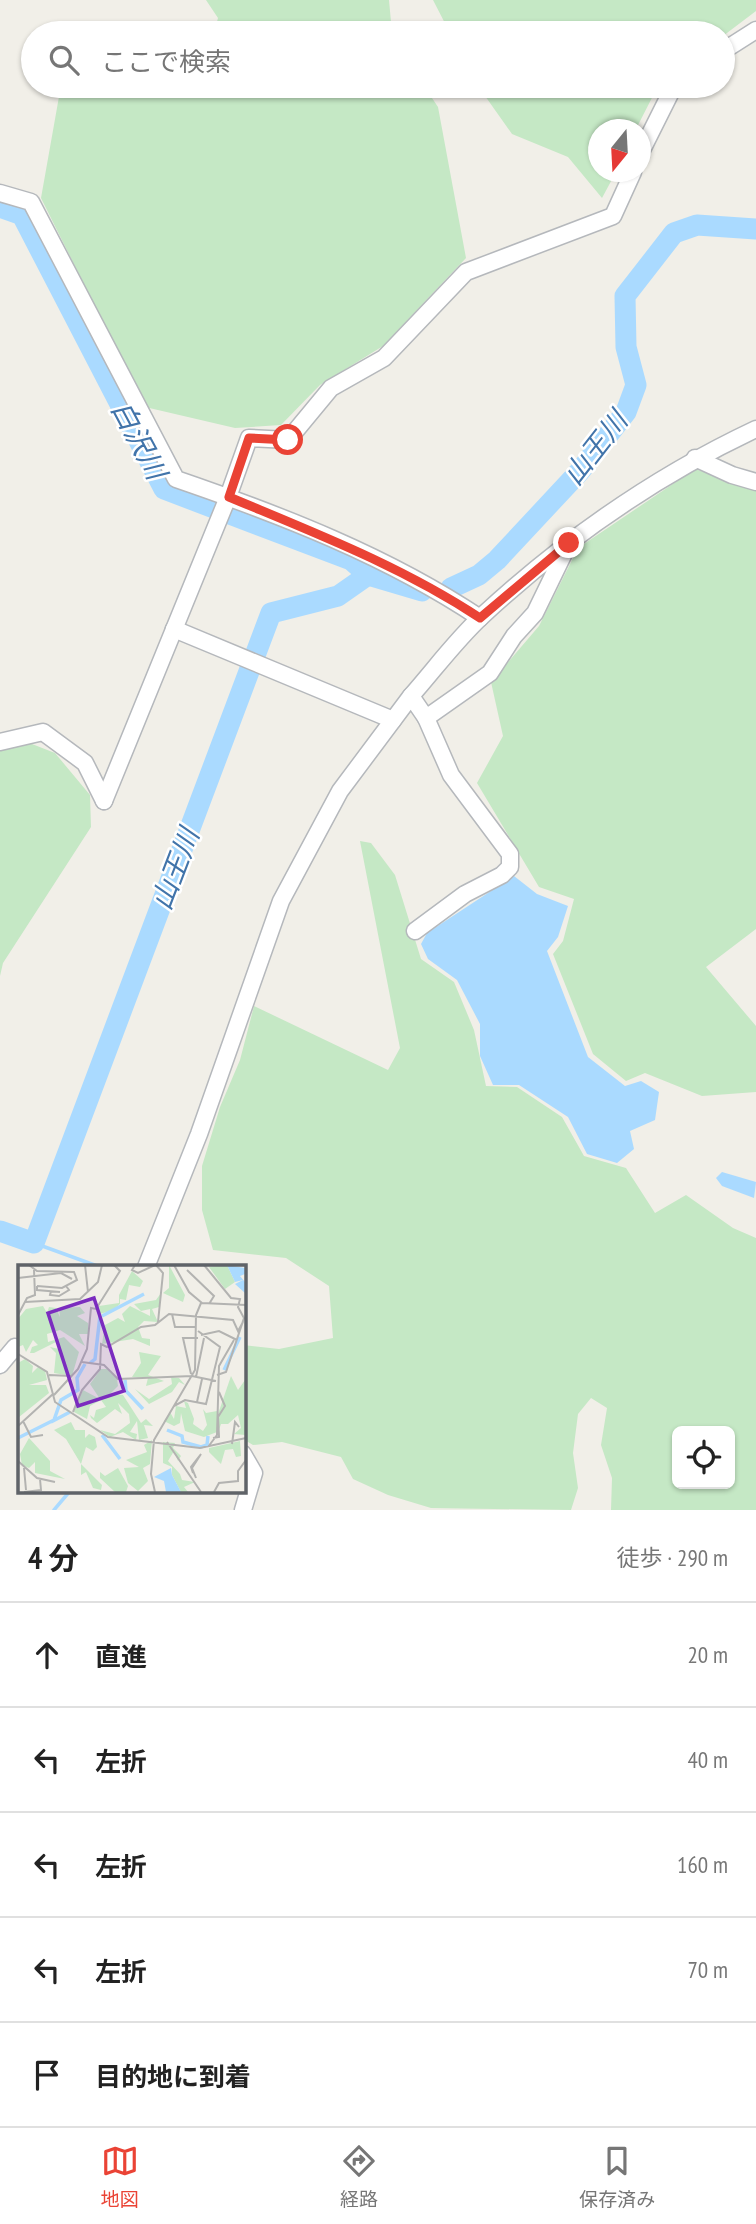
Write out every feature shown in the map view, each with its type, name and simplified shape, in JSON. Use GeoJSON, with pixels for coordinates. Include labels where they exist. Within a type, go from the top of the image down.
{"type":"FeatureCollection","features":[{"type":"Feature","properties":{"kind":"street"},"geometry":{"type":"LineString","coordinates":[[735,43],[756,30]]}},
{"type":"Feature","properties":{"kind":"street"},"geometry":{"type":"LineString","coordinates":[[651,132],[668,98]]}},
{"type":"Feature","properties":{"kind":"street"},"geometry":{"type":"LineString","coordinates":[[0,742],[43,732],[85,763],[104,802],[229,497],[249,438],[288,440],[331,388],[383,358],[466,272],[613,216],[628,182]]}},
{"type":"Feature","properties":{"kind":"street"},"geometry":{"type":"LineString","coordinates":[[0,192],[31,202],[176,479],[229,497],[377,558],[441,592],[480,618]]}},
{"type":"Feature","properties":{"kind":"street"},"geometry":{"type":"LineString","coordinates":[[147,1265],[199,1134],[281,901],[340,791],[411,696],[480,618],[569,543],[695,458],[756,429]]}},
{"type":"Feature","properties":{"kind":"street"},"geometry":{"type":"LineString","coordinates":[[695,458],[732,475],[756,482]]}},
{"type":"Feature","properties":{"kind":"street"},"geometry":{"type":"LineString","coordinates":[[426,718],[490,673],[514,636],[535,613],[569,543]]}},
{"type":"Feature","properties":{"kind":"street"},"geometry":{"type":"LineString","coordinates":[[174,629],[393,720]]}},
{"type":"Feature","properties":{"kind":"street"},"geometry":{"type":"LineString","coordinates":[[411,696],[426,718],[451,775],[510,854],[510,867],[502,875],[465,894],[415,930]]}},
{"type":"Feature","properties":{"kind":"street"},"geometry":{"type":"LineString","coordinates":[[0,1365],[15,1348],[18,1350]]}},
{"type":"Feature","properties":{"kind":"street"},"geometry":{"type":"LineString","coordinates":[[243,1510],[254,1473],[245,1457]]}},
{"type":"Feature","properties":{"kind":"green space"},"geometry":{"type":"Polygon","coordinates":[[[206,0],[389,0],[391,21],[217,21],[218,18],[206,0]]]}},
{"type":"Feature","properties":{"kind":"green space"},"geometry":{"type":"Polygon","coordinates":[[[433,0],[756,0],[756,11],[735,27],[735,21],[444,21],[433,0]]]}},
{"type":"Feature","properties":{"kind":"green space"},"geometry":{"type":"Polygon","coordinates":[[[59,98],[432,98],[438,107],[466,258],[383,346],[320,385],[281,425],[235,428],[145,407],[41,198],[59,98]]]}},
{"type":"Feature","properties":{"kind":"green space"},"geometry":{"type":"Polygon","coordinates":[[[486,98],[652,98],[641,119],[588,119],[588,181],[568,157],[512,134],[486,98]]]}},
{"type":"Feature","properties":{"kind":"green space"},"geometry":{"type":"Polygon","coordinates":[[[589,182],[611,182],[602,198],[589,182]]]}},
{"type":"Feature","properties":{"kind":"green space"},"geometry":{"type":"Polygon","coordinates":[[[695,469],[756,490],[756,929],[706,967],[756,1026],[756,1092],[702,1096],[645,1073],[626,1081],[593,1054],[553,954],[563,941],[574,899],[539,887],[477,783],[503,736],[491,682],[539,626],[578,548],[695,469]]]}},
{"type":"Feature","properties":{"kind":"green space"},"geometry":{"type":"Polygon","coordinates":[[[0,735],[9,735],[55,753],[90,795],[91,827],[3,963],[0,976],[0,735]]]}},
{"type":"Feature","properties":{"kind":"green space"},"geometry":{"type":"Polygon","coordinates":[[[360,841],[371,843],[395,875],[421,959],[454,982],[474,1030],[486,1086],[517,1087],[562,1117],[584,1156],[626,1168],[655,1213],[686,1195],[733,1228],[756,1238],[756,1510],[611,1510],[612,1478],[601,1445],[607,1408],[591,1398],[578,1414],[573,1453],[578,1488],[571,1510],[431,1508],[388,1495],[353,1479],[341,1457],[282,1442],[253,1445],[245,1440],[245,1345],[279,1349],[333,1338],[329,1286],[286,1258],[213,1250],[202,1210],[202,1166],[220,1107],[240,1060],[254,1006],[388,1070],[400,1048],[360,841]]]}},
{"type":"Feature","properties":{"kind":"water"},"geometry":{"type":"Polygon","coordinates":[[[514,876],[537,894],[568,906],[558,937],[547,951],[588,1057],[625,1086],[641,1081],[659,1092],[655,1120],[630,1131],[634,1149],[617,1163],[587,1154],[568,1117],[519,1085],[493,1085],[480,1056],[480,1024],[457,980],[428,959],[421,944],[427,933],[514,876]]]}},
{"type":"Feature","properties":{"kind":"water"},"geometry":{"type":"Polygon","coordinates":[[[722,1172],[756,1182],[754,1198],[722,1186],[716,1178],[722,1172]]]}},
{"type":"Feature","properties":{"kind":"waterway","name":"白沢川"},"geometry":{"type":"LineString","coordinates":[[0,207],[22,215],[164,489],[351,560],[368,575],[422,591]]}},
{"type":"Feature","properties":{"kind":"waterway","name":"山王川"},"geometry":{"type":"LineString","coordinates":[[451,588],[479,575],[497,560],[580,471],[626,412],[636,385],[626,347],[625,296],[674,233],[697,225],[756,229]]}},
{"type":"Feature","properties":{"kind":"waterway","name":"山王川"},"geometry":{"type":"LineString","coordinates":[[0,1231],[34,1243],[271,613],[338,596],[368,575]]}},
{"type":"Feature","properties":{"kind":"waterway"},"geometry":{"type":"LineString","coordinates":[[34,1243],[94,1265]]}},
{"type":"Feature","properties":{"kind":"waterway"},"geometry":{"type":"LineString","coordinates":[[54,1510],[69,1492]]}},
{"type":"Feature","properties":{"kind":"route"},"geometry":{"type":"LineString","coordinates":[[288,440],[249,438],[229,497],[377,558],[441,592],[480,618],[557,550],[569,543]]}}]}
